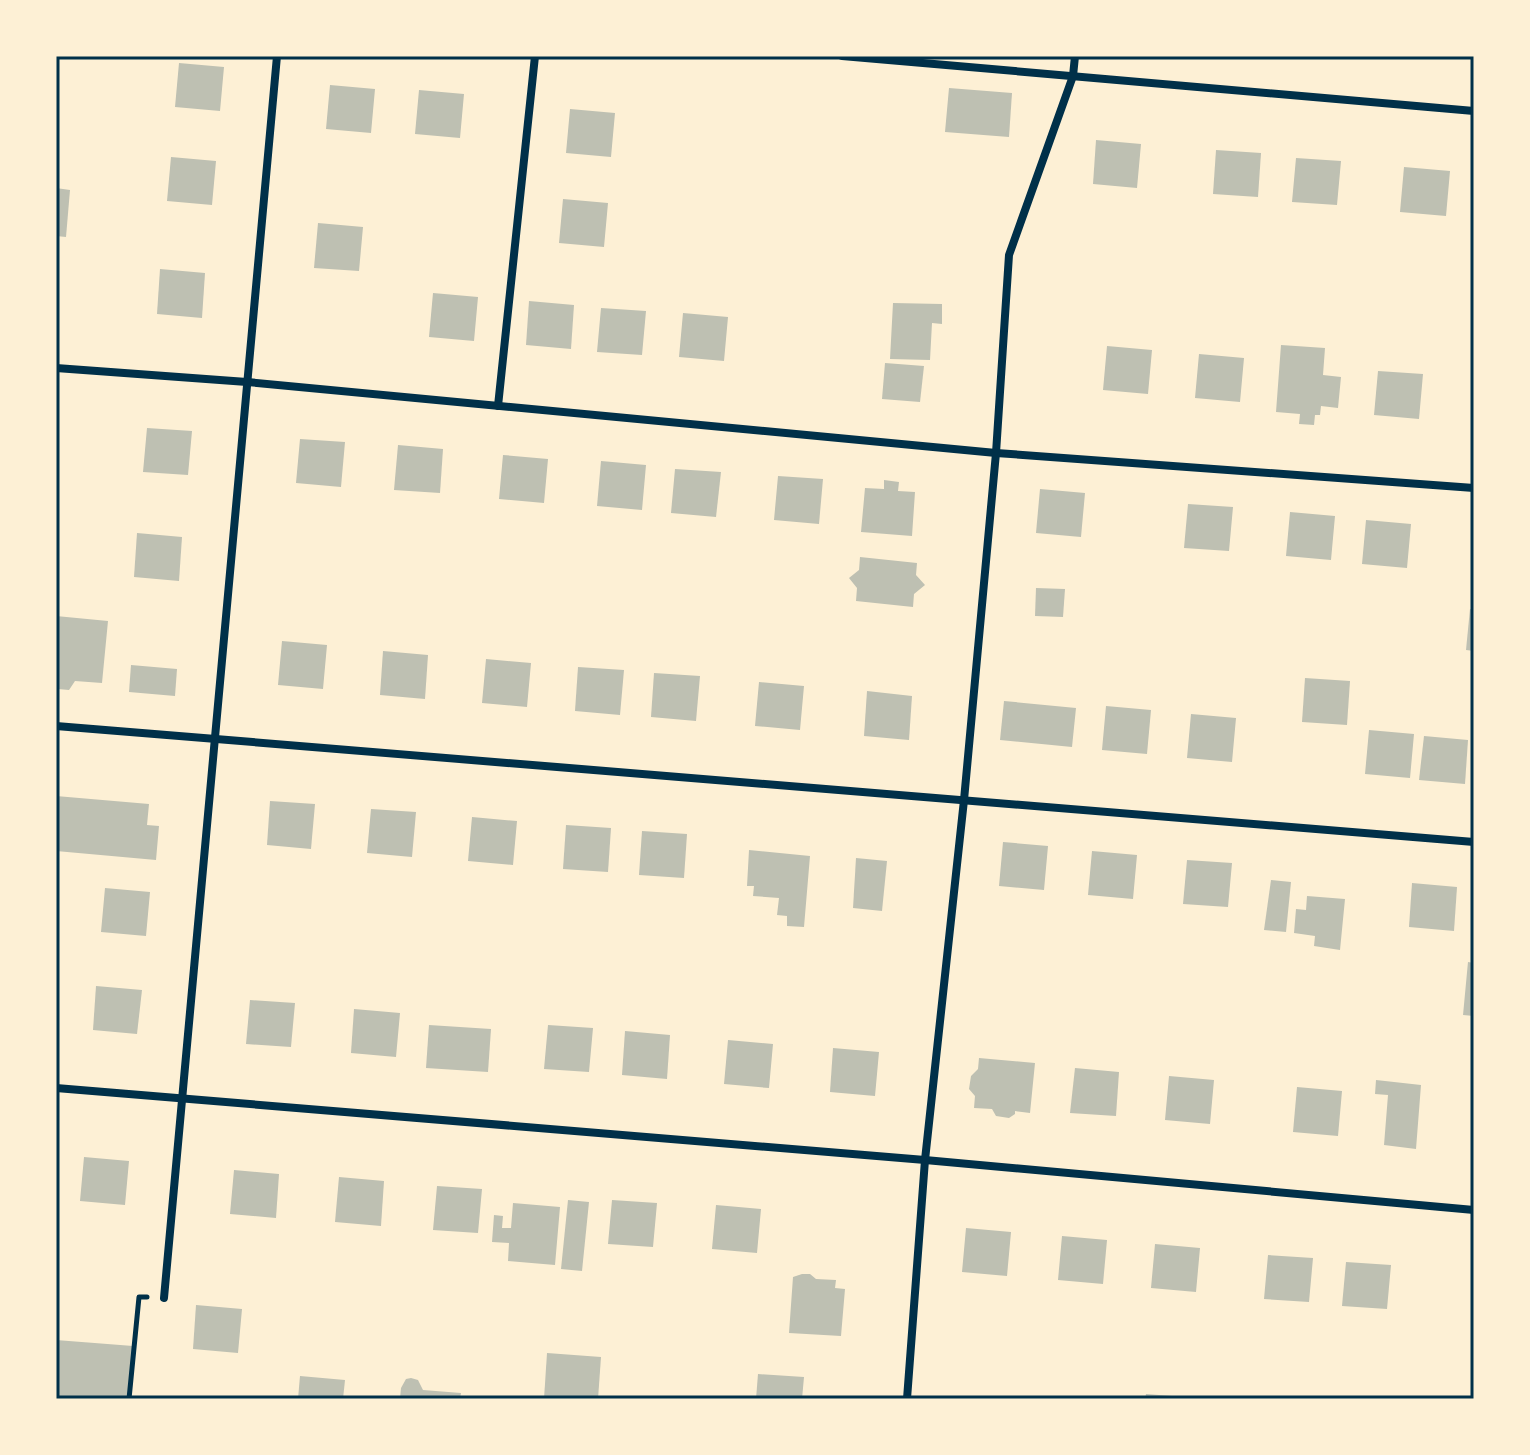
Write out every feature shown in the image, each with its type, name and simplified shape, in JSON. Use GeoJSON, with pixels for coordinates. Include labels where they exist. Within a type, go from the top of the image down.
{"type":"FeatureCollection","features":[{"type":"Feature","properties":{"kind":"street"},"geometry":{"type":"LineString","coordinates":[[164,1298],[277,56]]}},
{"type":"Feature","properties":{"kind":"street"},"geometry":{"type":"LineString","coordinates":[[498,406],[535,56]]}},
{"type":"Feature","properties":{"kind":"street"},"geometry":{"type":"LineString","coordinates":[[842,56],[1474,111]]}},
{"type":"Feature","properties":{"kind":"street"},"geometry":{"type":"LineString","coordinates":[[907,1399],[925,1160],[964,800],[996,453],[1009,255],[1073,76],[1075,56]]}},
{"type":"Feature","properties":{"kind":"street"},"geometry":{"type":"LineString","coordinates":[[56,368],[247,382],[996,453],[1474,488]]}},
{"type":"Feature","properties":{"kind":"street"},"geometry":{"type":"LineString","coordinates":[[56,726],[1474,842]]}},
{"type":"Feature","properties":{"kind":"street"},"geometry":{"type":"LineString","coordinates":[[56,1088],[925,1160],[1474,1210]]}},
{"type":"Feature","properties":{"kind":"path"},"geometry":{"type":"LineString","coordinates":[[129,1399],[139,1297],[164,1298]]}},
{"type":"Feature","properties":{"kind":"building"},"geometry":{"type":"Polygon","coordinates":[[[179,63],[224,67],[220,111],[175,107],[179,63]]]}},
{"type":"Feature","properties":{"kind":"building"},"geometry":{"type":"Polygon","coordinates":[[[330,85],[375,89],[371,133],[326,129],[330,85]]]}},
{"type":"Feature","properties":{"kind":"building"},"geometry":{"type":"Polygon","coordinates":[[[949,88],[1012,93],[1009,137],[945,132],[949,88]]]}},
{"type":"Feature","properties":{"kind":"building"},"geometry":{"type":"Polygon","coordinates":[[[419,90],[464,94],[460,138],[415,134],[419,90]]]}},
{"type":"Feature","properties":{"kind":"building"},"geometry":{"type":"Polygon","coordinates":[[[570,109],[615,113],[611,157],[566,153],[570,109]]]}},
{"type":"Feature","properties":{"kind":"building"},"geometry":{"type":"Polygon","coordinates":[[[1096,140],[1141,144],[1137,188],[1093,184],[1096,140]]]}},
{"type":"Feature","properties":{"kind":"building"},"geometry":{"type":"Polygon","coordinates":[[[1216,150],[1261,153],[1258,197],[1213,194],[1216,150]]]}},
{"type":"Feature","properties":{"kind":"building"},"geometry":{"type":"Polygon","coordinates":[[[171,157],[216,161],[212,205],[167,201],[171,157]]]}},
{"type":"Feature","properties":{"kind":"building"},"geometry":{"type":"Polygon","coordinates":[[[1296,158],[1341,161],[1337,205],[1292,202],[1296,158]]]}},
{"type":"Feature","properties":{"kind":"building"},"geometry":{"type":"Polygon","coordinates":[[[1404,167],[1450,171],[1446,216],[1400,212],[1404,167]]]}},
{"type":"Feature","properties":{"kind":"building"},"geometry":{"type":"Polygon","coordinates":[[[56,188],[70,190],[66,237],[56,236],[56,188]]]}},
{"type":"Feature","properties":{"kind":"building"},"geometry":{"type":"Polygon","coordinates":[[[563,199],[608,203],[604,247],[559,243],[563,199]]]}},
{"type":"Feature","properties":{"kind":"building"},"geometry":{"type":"Polygon","coordinates":[[[318,223],[363,227],[359,271],[314,268],[318,223]]]}},
{"type":"Feature","properties":{"kind":"building"},"geometry":{"type":"Polygon","coordinates":[[[160,269],[205,273],[202,318],[157,314],[160,269]]]}},
{"type":"Feature","properties":{"kind":"building"},"geometry":{"type":"Polygon","coordinates":[[[433,293],[478,297],[474,341],[429,337],[433,293]]]}},
{"type":"Feature","properties":{"kind":"building"},"geometry":{"type":"Polygon","coordinates":[[[529,301],[574,305],[571,349],[526,345],[529,301]]]}},
{"type":"Feature","properties":{"kind":"building"},"geometry":{"type":"Polygon","coordinates":[[[893,303],[942,304],[942,324],[932,323],[930,360],[890,359],[893,303]]]}},
{"type":"Feature","properties":{"kind":"building"},"geometry":{"type":"Polygon","coordinates":[[[601,308],[646,311],[642,355],[597,352],[601,308]]]}},
{"type":"Feature","properties":{"kind":"building"},"geometry":{"type":"Polygon","coordinates":[[[683,313],[728,317],[724,361],[679,357],[683,313]]]}},
{"type":"Feature","properties":{"kind":"building"},"geometry":{"type":"Polygon","coordinates":[[[1281,345],[1325,348],[1323,375],[1341,377],[1338,408],[1321,406],[1320,415],[1315,415],[1314,425],[1299,424],[1300,414],[1276,412],[1281,345]]]}},
{"type":"Feature","properties":{"kind":"building"},"geometry":{"type":"Polygon","coordinates":[[[1107,346],[1152,350],[1148,394],[1103,390],[1107,346]]]}},
{"type":"Feature","properties":{"kind":"building"},"geometry":{"type":"Polygon","coordinates":[[[1199,354],[1244,358],[1240,402],[1195,398],[1199,354]]]}},
{"type":"Feature","properties":{"kind":"building"},"geometry":{"type":"Polygon","coordinates":[[[885,363],[924,366],[920,402],[882,399],[885,363]]]}},
{"type":"Feature","properties":{"kind":"building"},"geometry":{"type":"Polygon","coordinates":[[[1378,371],[1423,374],[1419,419],[1374,415],[1378,371]]]}},
{"type":"Feature","properties":{"kind":"building"},"geometry":{"type":"Polygon","coordinates":[[[147,428],[192,431],[188,475],[143,472],[147,428]]]}},
{"type":"Feature","properties":{"kind":"building"},"geometry":{"type":"Polygon","coordinates":[[[300,439],[345,442],[341,487],[296,483],[300,439]]]}},
{"type":"Feature","properties":{"kind":"building"},"geometry":{"type":"Polygon","coordinates":[[[398,445],[443,449],[440,493],[394,490],[398,445]]]}},
{"type":"Feature","properties":{"kind":"building"},"geometry":{"type":"Polygon","coordinates":[[[503,455],[548,459],[544,503],[499,499],[503,455]]]}},
{"type":"Feature","properties":{"kind":"building"},"geometry":{"type":"Polygon","coordinates":[[[601,461],[646,465],[642,510],[597,506],[601,461]]]}},
{"type":"Feature","properties":{"kind":"building"},"geometry":{"type":"Polygon","coordinates":[[[675,469],[721,472],[716,517],[671,513],[675,469]]]}},
{"type":"Feature","properties":{"kind":"building"},"geometry":{"type":"Polygon","coordinates":[[[778,476],[823,479],[819,524],[774,520],[778,476]]]}},
{"type":"Feature","properties":{"kind":"building"},"geometry":{"type":"Polygon","coordinates":[[[884,480],[899,482],[898,491],[915,492],[912,536],[861,532],[865,488],[884,489],[884,480]]]}},
{"type":"Feature","properties":{"kind":"building"},"geometry":{"type":"Polygon","coordinates":[[[1040,489],[1085,493],[1081,537],[1036,533],[1040,489]]]}},
{"type":"Feature","properties":{"kind":"building"},"geometry":{"type":"Polygon","coordinates":[[[1188,504],[1233,507],[1229,551],[1184,548],[1188,504]]]}},
{"type":"Feature","properties":{"kind":"building"},"geometry":{"type":"Polygon","coordinates":[[[1290,512],[1335,516],[1331,560],[1286,556],[1290,512]]]}},
{"type":"Feature","properties":{"kind":"building"},"geometry":{"type":"Polygon","coordinates":[[[1366,520],[1411,524],[1407,568],[1362,564],[1366,520]]]}},
{"type":"Feature","properties":{"kind":"building"},"geometry":{"type":"Polygon","coordinates":[[[137,533],[182,537],[179,581],[134,577],[137,533]]]}},
{"type":"Feature","properties":{"kind":"building"},"geometry":{"type":"Polygon","coordinates":[[[860,557],[917,563],[916,575],[925,585],[914,594],[913,607],[856,601],[857,588],[849,578],[859,570],[860,557]]]}},
{"type":"Feature","properties":{"kind":"building"},"geometry":{"type":"Polygon","coordinates":[[[1036,588],[1065,589],[1063,617],[1035,616],[1036,588]]]}},
{"type":"Feature","properties":{"kind":"building"},"geometry":{"type":"Polygon","coordinates":[[[1470,609],[1474,610],[1474,651],[1466,650],[1470,609]]]}},
{"type":"Feature","properties":{"kind":"building"},"geometry":{"type":"Polygon","coordinates":[[[56,616],[108,621],[102,683],[75,681],[69,690],[58,689],[56,616]]]}},
{"type":"Feature","properties":{"kind":"building"},"geometry":{"type":"Polygon","coordinates":[[[282,641],[327,645],[323,689],[278,685],[282,641]]]}},
{"type":"Feature","properties":{"kind":"building"},"geometry":{"type":"Polygon","coordinates":[[[383,651],[428,655],[425,699],[380,695],[383,651]]]}},
{"type":"Feature","properties":{"kind":"building"},"geometry":{"type":"Polygon","coordinates":[[[486,659],[531,663],[527,707],[482,703],[486,659]]]}},
{"type":"Feature","properties":{"kind":"building"},"geometry":{"type":"Polygon","coordinates":[[[131,665],[177,669],[175,696],[129,692],[131,665]]]}},
{"type":"Feature","properties":{"kind":"building"},"geometry":{"type":"Polygon","coordinates":[[[578,667],[624,670],[620,715],[575,711],[578,667]]]}},
{"type":"Feature","properties":{"kind":"building"},"geometry":{"type":"Polygon","coordinates":[[[654,673],[700,676],[696,721],[651,717],[654,673]]]}},
{"type":"Feature","properties":{"kind":"building"},"geometry":{"type":"Polygon","coordinates":[[[1305,678],[1350,681],[1347,725],[1302,722],[1305,678]]]}},
{"type":"Feature","properties":{"kind":"building"},"geometry":{"type":"Polygon","coordinates":[[[759,682],[804,686],[800,730],[755,726],[759,682]]]}},
{"type":"Feature","properties":{"kind":"building"},"geometry":{"type":"Polygon","coordinates":[[[867,691],[912,696],[909,740],[864,736],[867,691]]]}},
{"type":"Feature","properties":{"kind":"building"},"geometry":{"type":"Polygon","coordinates":[[[1004,701],[1076,708],[1072,747],[1000,740],[1004,701]]]}},
{"type":"Feature","properties":{"kind":"building"},"geometry":{"type":"Polygon","coordinates":[[[1106,706],[1151,710],[1147,754],[1102,750],[1106,706]]]}},
{"type":"Feature","properties":{"kind":"building"},"geometry":{"type":"Polygon","coordinates":[[[1191,714],[1236,718],[1232,762],[1187,758],[1191,714]]]}},
{"type":"Feature","properties":{"kind":"building"},"geometry":{"type":"Polygon","coordinates":[[[1369,730],[1414,734],[1410,778],[1365,774],[1369,730]]]}},
{"type":"Feature","properties":{"kind":"building"},"geometry":{"type":"Polygon","coordinates":[[[1424,736],[1468,740],[1465,784],[1419,780],[1424,736]]]}},
{"type":"Feature","properties":{"kind":"building"},"geometry":{"type":"Polygon","coordinates":[[[56,796],[149,804],[147,825],[159,826],[156,860],[56,851],[56,796]]]}},
{"type":"Feature","properties":{"kind":"building"},"geometry":{"type":"Polygon","coordinates":[[[270,801],[315,804],[311,849],[267,845],[270,801]]]}},
{"type":"Feature","properties":{"kind":"building"},"geometry":{"type":"Polygon","coordinates":[[[371,809],[416,812],[412,857],[367,853],[371,809]]]}},
{"type":"Feature","properties":{"kind":"building"},"geometry":{"type":"Polygon","coordinates":[[[472,817],[517,821],[513,865],[468,861],[472,817]]]}},
{"type":"Feature","properties":{"kind":"building"},"geometry":{"type":"Polygon","coordinates":[[[566,825],[611,828],[608,872],[563,869],[566,825]]]}},
{"type":"Feature","properties":{"kind":"building"},"geometry":{"type":"Polygon","coordinates":[[[642,831],[687,834],[684,878],[639,875],[642,831]]]}},
{"type":"Feature","properties":{"kind":"building"},"geometry":{"type":"Polygon","coordinates":[[[1003,842],[1048,846],[1044,890],[999,886],[1003,842]]]}},
{"type":"Feature","properties":{"kind":"building"},"geometry":{"type":"Polygon","coordinates":[[[749,850],[810,856],[804,927],[787,926],[787,916],[777,915],[779,898],[753,896],[754,886],[747,886],[749,850]]]}},
{"type":"Feature","properties":{"kind":"building"},"geometry":{"type":"Polygon","coordinates":[[[1092,851],[1137,855],[1133,899],[1088,895],[1092,851]]]}},
{"type":"Feature","properties":{"kind":"building"},"geometry":{"type":"Polygon","coordinates":[[[856,858],[887,861],[882,911],[853,908],[856,858]]]}},
{"type":"Feature","properties":{"kind":"building"},"geometry":{"type":"Polygon","coordinates":[[[1187,860],[1232,863],[1228,907],[1183,904],[1187,860]]]}},
{"type":"Feature","properties":{"kind":"building"},"geometry":{"type":"Polygon","coordinates":[[[1271,880],[1291,882],[1286,932],[1264,930],[1271,880]]]}},
{"type":"Feature","properties":{"kind":"building"},"geometry":{"type":"Polygon","coordinates":[[[1412,883],[1457,887],[1454,931],[1409,927],[1412,883]]]}},
{"type":"Feature","properties":{"kind":"building"},"geometry":{"type":"Polygon","coordinates":[[[105,888],[150,892],[146,936],[101,932],[105,888]]]}},
{"type":"Feature","properties":{"kind":"building"},"geometry":{"type":"Polygon","coordinates":[[[1307,896],[1345,899],[1340,950],[1314,946],[1315,936],[1294,933],[1296,909],[1306,910],[1307,896]]]}},
{"type":"Feature","properties":{"kind":"building"},"geometry":{"type":"Polygon","coordinates":[[[1468,962],[1474,963],[1474,1016],[1463,1015],[1468,962]]]}},
{"type":"Feature","properties":{"kind":"building"},"geometry":{"type":"Polygon","coordinates":[[[96,986],[142,990],[137,1034],[93,1030],[96,986]]]}},
{"type":"Feature","properties":{"kind":"building"},"geometry":{"type":"Polygon","coordinates":[[[250,1000],[295,1003],[291,1047],[246,1044],[250,1000]]]}},
{"type":"Feature","properties":{"kind":"building"},"geometry":{"type":"Polygon","coordinates":[[[354,1009],[400,1013],[396,1057],[351,1053],[354,1009]]]}},
{"type":"Feature","properties":{"kind":"building"},"geometry":{"type":"Polygon","coordinates":[[[429,1025],[491,1029],[488,1072],[426,1068],[429,1025]]]}},
{"type":"Feature","properties":{"kind":"building"},"geometry":{"type":"Polygon","coordinates":[[[548,1025],[593,1028],[589,1072],[544,1069],[548,1025]]]}},
{"type":"Feature","properties":{"kind":"building"},"geometry":{"type":"Polygon","coordinates":[[[625,1031],[670,1035],[667,1079],[622,1075],[625,1031]]]}},
{"type":"Feature","properties":{"kind":"building"},"geometry":{"type":"Polygon","coordinates":[[[728,1040],[773,1044],[769,1088],[724,1084],[728,1040]]]}},
{"type":"Feature","properties":{"kind":"building"},"geometry":{"type":"Polygon","coordinates":[[[833,1048],[879,1052],[875,1096],[830,1092],[833,1048]]]}},
{"type":"Feature","properties":{"kind":"building"},"geometry":{"type":"Polygon","coordinates":[[[979,1058],[1035,1063],[1030,1113],[1015,1111],[1009,1118],[996,1116],[992,1109],[974,1108],[975,1096],[969,1089],[971,1076],[978,1069],[979,1058]]]}},
{"type":"Feature","properties":{"kind":"building"},"geometry":{"type":"Polygon","coordinates":[[[1075,1068],[1119,1072],[1116,1116],[1070,1113],[1075,1068]]]}},
{"type":"Feature","properties":{"kind":"building"},"geometry":{"type":"Polygon","coordinates":[[[1169,1076],[1214,1080],[1210,1124],[1165,1120],[1169,1076]]]}},
{"type":"Feature","properties":{"kind":"building"},"geometry":{"type":"Polygon","coordinates":[[[1376,1080],[1421,1085],[1416,1149],[1384,1145],[1388,1095],[1375,1094],[1376,1080]]]}},
{"type":"Feature","properties":{"kind":"building"},"geometry":{"type":"Polygon","coordinates":[[[1297,1087],[1342,1091],[1338,1136],[1293,1132],[1297,1087]]]}},
{"type":"Feature","properties":{"kind":"building"},"geometry":{"type":"Polygon","coordinates":[[[84,1157],[129,1161],[125,1205],[80,1201],[84,1157]]]}},
{"type":"Feature","properties":{"kind":"building"},"geometry":{"type":"Polygon","coordinates":[[[234,1170],[279,1174],[276,1218],[230,1214],[234,1170]]]}},
{"type":"Feature","properties":{"kind":"building"},"geometry":{"type":"Polygon","coordinates":[[[339,1177],[384,1181],[381,1226],[335,1222],[339,1177]]]}},
{"type":"Feature","properties":{"kind":"building"},"geometry":{"type":"Polygon","coordinates":[[[437,1186],[482,1189],[478,1233],[433,1230],[437,1186]]]}},
{"type":"Feature","properties":{"kind":"building"},"geometry":{"type":"Polygon","coordinates":[[[568,1200],[589,1202],[582,1271],[561,1269],[568,1200]]]}},
{"type":"Feature","properties":{"kind":"building"},"geometry":{"type":"Polygon","coordinates":[[[612,1200],[657,1203],[653,1247],[608,1244],[612,1200]]]}},
{"type":"Feature","properties":{"kind":"building"},"geometry":{"type":"Polygon","coordinates":[[[513,1203],[560,1207],[555,1265],[508,1261],[509,1243],[492,1242],[494,1215],[503,1216],[502,1228],[511,1228],[513,1203]]]}},
{"type":"Feature","properties":{"kind":"building"},"geometry":{"type":"Polygon","coordinates":[[[716,1205],[761,1209],[757,1253],[712,1249],[716,1205]]]}},
{"type":"Feature","properties":{"kind":"building"},"geometry":{"type":"Polygon","coordinates":[[[966,1228],[1011,1232],[1007,1276],[962,1272],[966,1228]]]}},
{"type":"Feature","properties":{"kind":"building"},"geometry":{"type":"Polygon","coordinates":[[[1062,1236],[1107,1240],[1103,1284],[1058,1280],[1062,1236]]]}},
{"type":"Feature","properties":{"kind":"building"},"geometry":{"type":"Polygon","coordinates":[[[1155,1244],[1200,1248],[1196,1292],[1151,1288],[1155,1244]]]}},
{"type":"Feature","properties":{"kind":"building"},"geometry":{"type":"Polygon","coordinates":[[[1268,1255],[1313,1258],[1309,1302],[1264,1299],[1268,1255]]]}},
{"type":"Feature","properties":{"kind":"building"},"geometry":{"type":"Polygon","coordinates":[[[1346,1262],[1391,1265],[1387,1309],[1342,1306],[1346,1262]]]}},
{"type":"Feature","properties":{"kind":"building"},"geometry":{"type":"Polygon","coordinates":[[[810,1274],[816,1279],[836,1280],[835,1288],[845,1289],[841,1336],[789,1333],[793,1277],[810,1274]]]}},
{"type":"Feature","properties":{"kind":"building"},"geometry":{"type":"Polygon","coordinates":[[[196,1305],[242,1309],[238,1353],[193,1349],[196,1305]]]}},
{"type":"Feature","properties":{"kind":"building"},"geometry":{"type":"Polygon","coordinates":[[[56,1340],[133,1346],[129,1399],[56,1399],[56,1340]]]}},
{"type":"Feature","properties":{"kind":"building"},"geometry":{"type":"Polygon","coordinates":[[[547,1353],[601,1357],[598,1399],[544,1399],[547,1353]]]}},
{"type":"Feature","properties":{"kind":"building"},"geometry":{"type":"Polygon","coordinates":[[[758,1374],[804,1377],[802,1399],[756,1399],[758,1374]]]}},
{"type":"Feature","properties":{"kind":"building"},"geometry":{"type":"Polygon","coordinates":[[[300,1376],[345,1380],[343,1399],[298,1399],[300,1376]]]}},
{"type":"Feature","properties":{"kind":"building"},"geometry":{"type":"Polygon","coordinates":[[[406,1379],[418,1380],[423,1390],[461,1393],[460,1399],[400,1399],[401,1388],[406,1379]]]}},
{"type":"Feature","properties":{"kind":"building"},"geometry":{"type":"Polygon","coordinates":[[[1146,1394],[1185,1397],[1185,1399],[1145,1399],[1146,1394]]]}}]}
